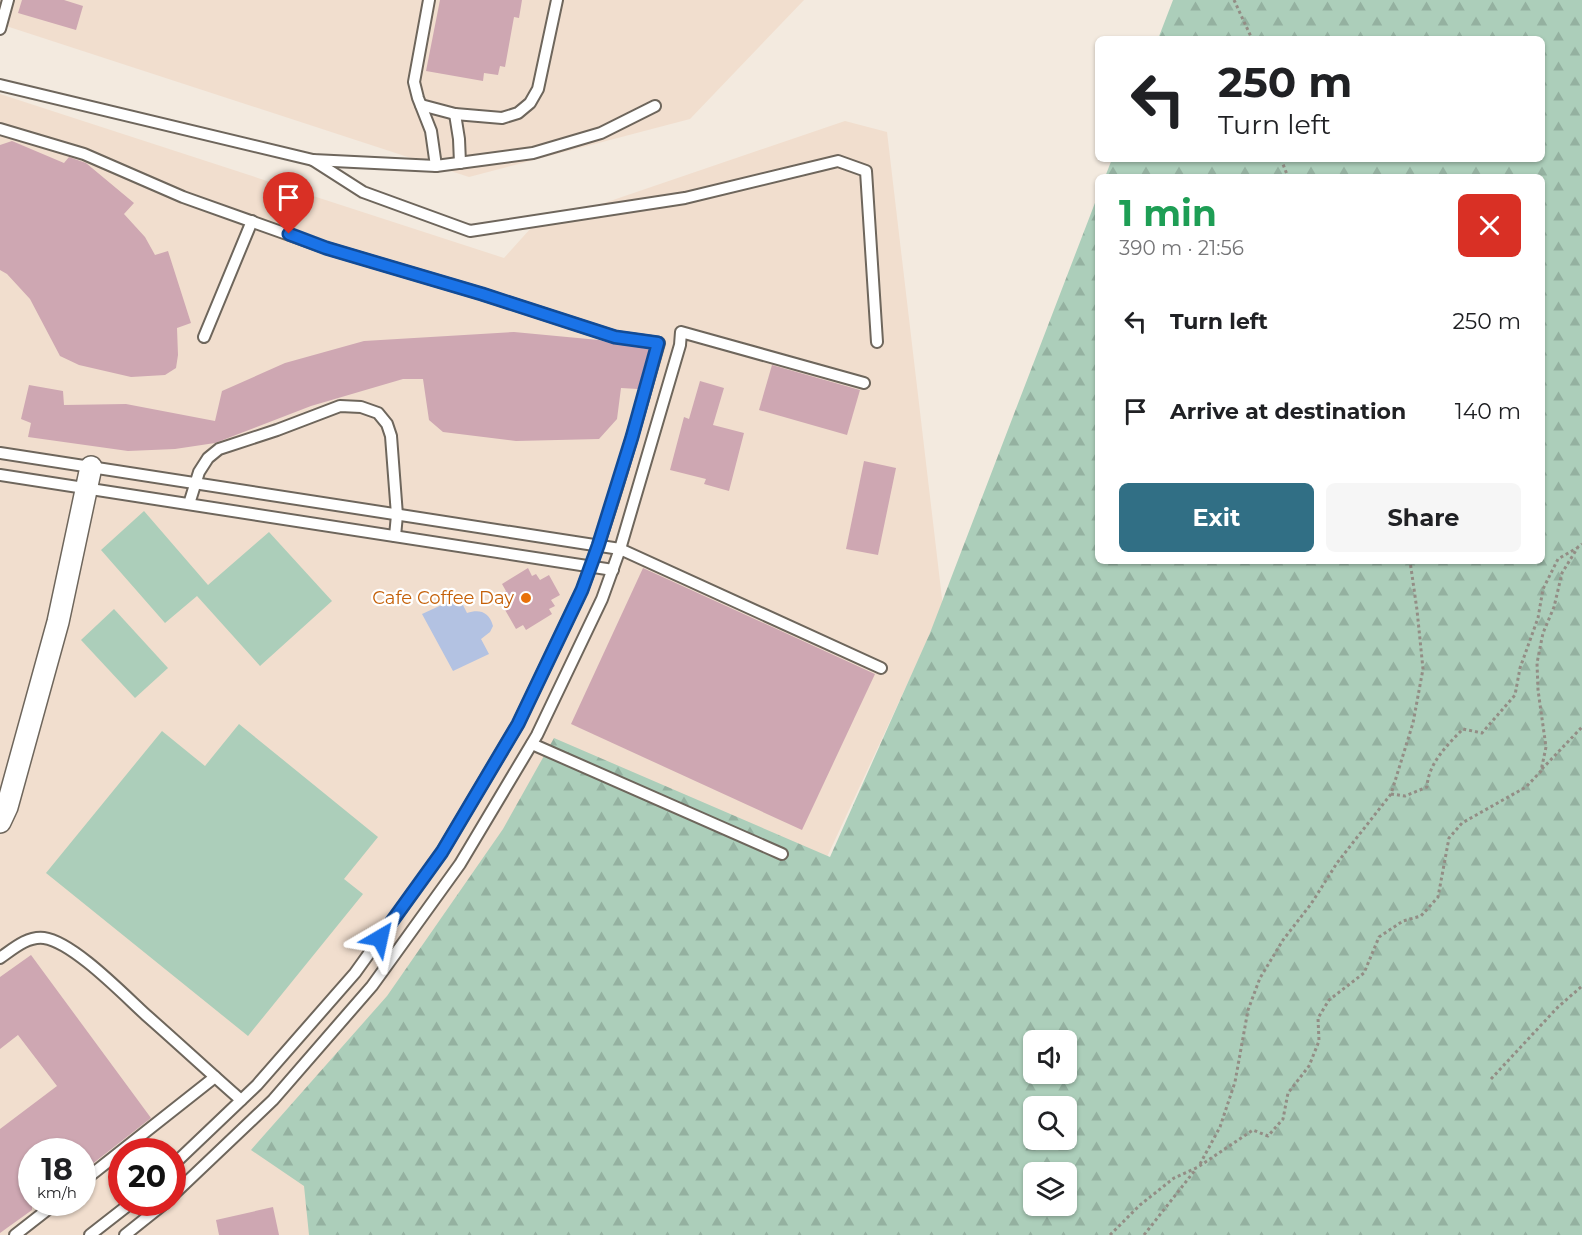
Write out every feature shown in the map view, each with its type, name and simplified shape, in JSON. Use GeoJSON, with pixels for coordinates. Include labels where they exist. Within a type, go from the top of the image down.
{"type":"FeatureCollection","features":[{"type":"Feature","properties":{"kind":"street"},"geometry":{"type":"LineString","coordinates":[[2,811],[58,622],[91,467]]}},
{"type":"Feature","properties":{"kind":"lane"},"geometry":{"type":"LineString","coordinates":[[0,29],[8,0]]}},
{"type":"Feature","properties":{"kind":"lane"},"geometry":{"type":"LineString","coordinates":[[429,0],[414,82],[431,131],[436,166]]}},
{"type":"Feature","properties":{"kind":"lane"},"geometry":{"type":"LineString","coordinates":[[421,105],[455,114],[502,118],[518,112],[530,103],[538,89],[557,0]]}},
{"type":"Feature","properties":{"kind":"lane"},"geometry":{"type":"LineString","coordinates":[[0,85],[313,160],[436,166],[533,153],[601,133],[655,106]]}},
{"type":"Feature","properties":{"kind":"lane"},"geometry":{"type":"LineString","coordinates":[[455,114],[460,163]]}},
{"type":"Feature","properties":{"kind":"lane"},"geometry":{"type":"LineString","coordinates":[[0,129],[84,154],[183,197],[326,248],[482,294],[615,337],[658,343],[632,437],[591,567],[518,724],[442,852],[355,973],[257,1085],[186,1153]]}},
{"type":"Feature","properties":{"kind":"lane"},"geometry":{"type":"LineString","coordinates":[[313,160],[363,192],[470,231],[685,198],[838,160],[866,171],[877,342]]}},
{"type":"Feature","properties":{"kind":"lane"},"geometry":{"type":"LineString","coordinates":[[204,337],[252,221]]}},
{"type":"Feature","properties":{"kind":"lane"},"geometry":{"type":"LineString","coordinates":[[186,1183],[273,1100],[372,986],[460,864],[532,744],[602,598],[613,570],[680,345],[681,332],[864,383]]}},
{"type":"Feature","properties":{"kind":"lane"},"geometry":{"type":"LineString","coordinates":[[189,504],[199,472],[208,458],[219,449],[287,427],[340,406],[361,407],[378,413],[387,424],[391,436],[397,515],[395,536]]}},
{"type":"Feature","properties":{"kind":"lane"},"geometry":{"type":"LineString","coordinates":[[0,453],[620,549],[881,668]]}},
{"type":"Feature","properties":{"kind":"lane"},"geometry":{"type":"LineString","coordinates":[[0,475],[613,570]]}},
{"type":"Feature","properties":{"kind":"lane"},"geometry":{"type":"LineString","coordinates":[[532,744],[782,854]]}},
{"type":"Feature","properties":{"kind":"lane"},"geometry":{"type":"LineString","coordinates":[[0,958],[21,942],[42,938],[57,941],[69,948],[241,1100]]}},
{"type":"Feature","properties":{"kind":"lane"},"geometry":{"type":"LineString","coordinates":[[96,1171],[215,1077]]}},
{"type":"Feature","properties":{"kind":"lane"},"geometry":{"type":"LineString","coordinates":[[15,1235],[39,1216]]}},
{"type":"Feature","properties":{"kind":"lane"},"geometry":{"type":"LineString","coordinates":[[90,1235],[114,1216]]}},
{"type":"Feature","properties":{"kind":"lane"},"geometry":{"type":"LineString","coordinates":[[125,1235],[149,1216]]}},
{"type":"Feature","properties":{"kind":"path"},"geometry":{"type":"LineString","coordinates":[[1234,0],[1251,36]]}},
{"type":"Feature","properties":{"kind":"path"},"geometry":{"type":"LineString","coordinates":[[1541,771],[1546,747],[1540,710],[1538,663],[1543,633],[1554,607],[1562,573],[1580,545]]}},
{"type":"Feature","properties":{"kind":"path"},"geometry":{"type":"LineString","coordinates":[[1391,794],[1405,796],[1427,788],[1428,775],[1446,747],[1463,729],[1482,733],[1515,695],[1520,668],[1538,618],[1543,589],[1558,559],[1580,545]]}},
{"type":"Feature","properties":{"kind":"path"},"geometry":{"type":"LineString","coordinates":[[1144,1235],[1198,1167],[1220,1127],[1235,1082],[1248,1010],[1260,978],[1283,940],[1311,904],[1337,862],[1391,794],[1413,723],[1423,669],[1410,564]]}},
{"type":"Feature","properties":{"kind":"path"},"geometry":{"type":"LineString","coordinates":[[1110,1235],[1140,1205],[1174,1178],[1198,1167],[1253,1130],[1268,1136],[1283,1119],[1288,1093],[1309,1066],[1319,1041],[1318,1018],[1329,1000],[1364,973],[1379,937],[1403,921],[1421,916],[1438,897],[1449,838],[1462,823],[1526,787],[1582,726]]}},
{"type":"Feature","properties":{"kind":"path"},"geometry":{"type":"LineString","coordinates":[[1491,1079],[1557,1008],[1582,986]]}},
{"type":"Feature","properties":{"kind":"shaded area"},"geometry":{"type":"Polygon","coordinates":[[[0,0],[804,0],[690,119],[469,177],[0,24],[0,0]]]}},
{"type":"Feature","properties":{"kind":"shaded area"},"geometry":{"type":"Polygon","coordinates":[[[0,94],[504,258],[531,228],[845,121],[887,132],[943,607],[757,1008],[621,1235],[0,1235],[0,94]]]}},
{"type":"Feature","properties":{"kind":"green space"},"geometry":{"type":"Polygon","coordinates":[[[1173,0],[1582,0],[1582,1235],[309,1235],[304,1186],[251,1150],[387,996],[503,829],[554,738],[830,857],[930,633],[1095,203],[1095,564],[1545,564],[1545,174],[1106,174],[1111,162],[1545,162],[1545,36],[1159,36],[1173,0]]]}},
{"type":"Feature","properties":{"kind":"green space"},"geometry":{"type":"Polygon","coordinates":[[[144,511],[208,585],[269,532],[332,601],[260,666],[197,596],[165,623],[101,550],[144,511]]]}},
{"type":"Feature","properties":{"kind":"green space"},"geometry":{"type":"Polygon","coordinates":[[[114,609],[168,668],[135,698],[81,640],[114,609]]]}},
{"type":"Feature","properties":{"kind":"green space"},"geometry":{"type":"Polygon","coordinates":[[[239,724],[378,837],[344,879],[363,894],[248,1036],[46,873],[162,731],[205,766],[239,724]]]}},
{"type":"Feature","properties":{"kind":"water"},"geometry":{"type":"Polygon","coordinates":[[[459,597],[467,613],[476,611],[483,613],[493,626],[490,632],[481,639],[489,654],[453,671],[422,614],[459,597]]]}},
{"type":"Feature","properties":{"kind":"building"},"geometry":{"type":"Polygon","coordinates":[[[22,0],[64,0],[83,6],[76,30],[18,13],[22,0]]]}},
{"type":"Feature","properties":{"kind":"building"},"geometry":{"type":"Polygon","coordinates":[[[440,0],[522,0],[519,18],[514,17],[505,67],[500,66],[498,75],[484,73],[483,81],[426,71],[440,0]]]}},
{"type":"Feature","properties":{"kind":"building"},"geometry":{"type":"Polygon","coordinates":[[[12,141],[64,163],[69,157],[86,163],[134,203],[124,214],[145,237],[155,255],[168,251],[191,323],[177,328],[176,368],[165,375],[131,377],[79,365],[60,356],[30,299],[7,274],[0,270],[0,145],[12,141]]]}},
{"type":"Feature","properties":{"kind":"building"},"geometry":{"type":"Polygon","coordinates":[[[514,332],[599,340],[649,349],[638,389],[621,388],[617,419],[599,439],[516,441],[443,432],[429,420],[423,379],[403,379],[311,406],[215,443],[175,449],[128,451],[28,437],[31,423],[21,419],[29,385],[63,391],[64,405],[126,404],[215,421],[222,391],[285,363],[364,341],[514,332]]]}},
{"type":"Feature","properties":{"kind":"building"},"geometry":{"type":"Polygon","coordinates":[[[772,365],[860,390],[847,435],[759,410],[772,365]]]}},
{"type":"Feature","properties":{"kind":"building"},"geometry":{"type":"Polygon","coordinates":[[[700,381],[724,388],[713,425],[744,433],[729,491],[704,484],[706,479],[670,470],[684,417],[689,419],[700,381]]]}},
{"type":"Feature","properties":{"kind":"building"},"geometry":{"type":"Polygon","coordinates":[[[864,461],[896,468],[878,555],[846,549],[864,461]]]}},
{"type":"Feature","properties":{"kind":"building","name":"Cafe Coffee Day"},"geometry":{"type":"Polygon","coordinates":[[[528,568],[532,576],[536,574],[540,580],[549,575],[560,595],[551,600],[555,606],[549,609],[552,614],[526,630],[523,625],[516,629],[497,596],[506,591],[502,584],[528,568]]]}},
{"type":"Feature","properties":{"kind":"building"},"geometry":{"type":"Polygon","coordinates":[[[643,568],[875,674],[802,830],[571,724],[643,568]]]}},
{"type":"Feature","properties":{"kind":"building"},"geometry":{"type":"Polygon","coordinates":[[[31,955],[151,1118],[125,1138],[108,1138],[108,1152],[96,1161],[96,1138],[18,1138],[18,1216],[24,1216],[0,1233],[0,1129],[57,1086],[18,1035],[0,1049],[0,977],[31,955]]]}},
{"type":"Feature","properties":{"kind":"building"},"geometry":{"type":"Polygon","coordinates":[[[273,1207],[279,1235],[219,1235],[216,1220],[273,1207]]]}},
{"type":"Feature","properties":{"kind":"place","name":"Cafe Coffee Day"},"geometry":{"type":"Point","coordinates":[526,598]}},
{"type":"Feature","properties":{"kind":"route"},"geometry":{"type":"LineString","coordinates":[[289,234],[326,248],[482,294],[615,337],[658,343],[632,437],[582,590],[518,724],[442,852],[380,938]]}}]}
